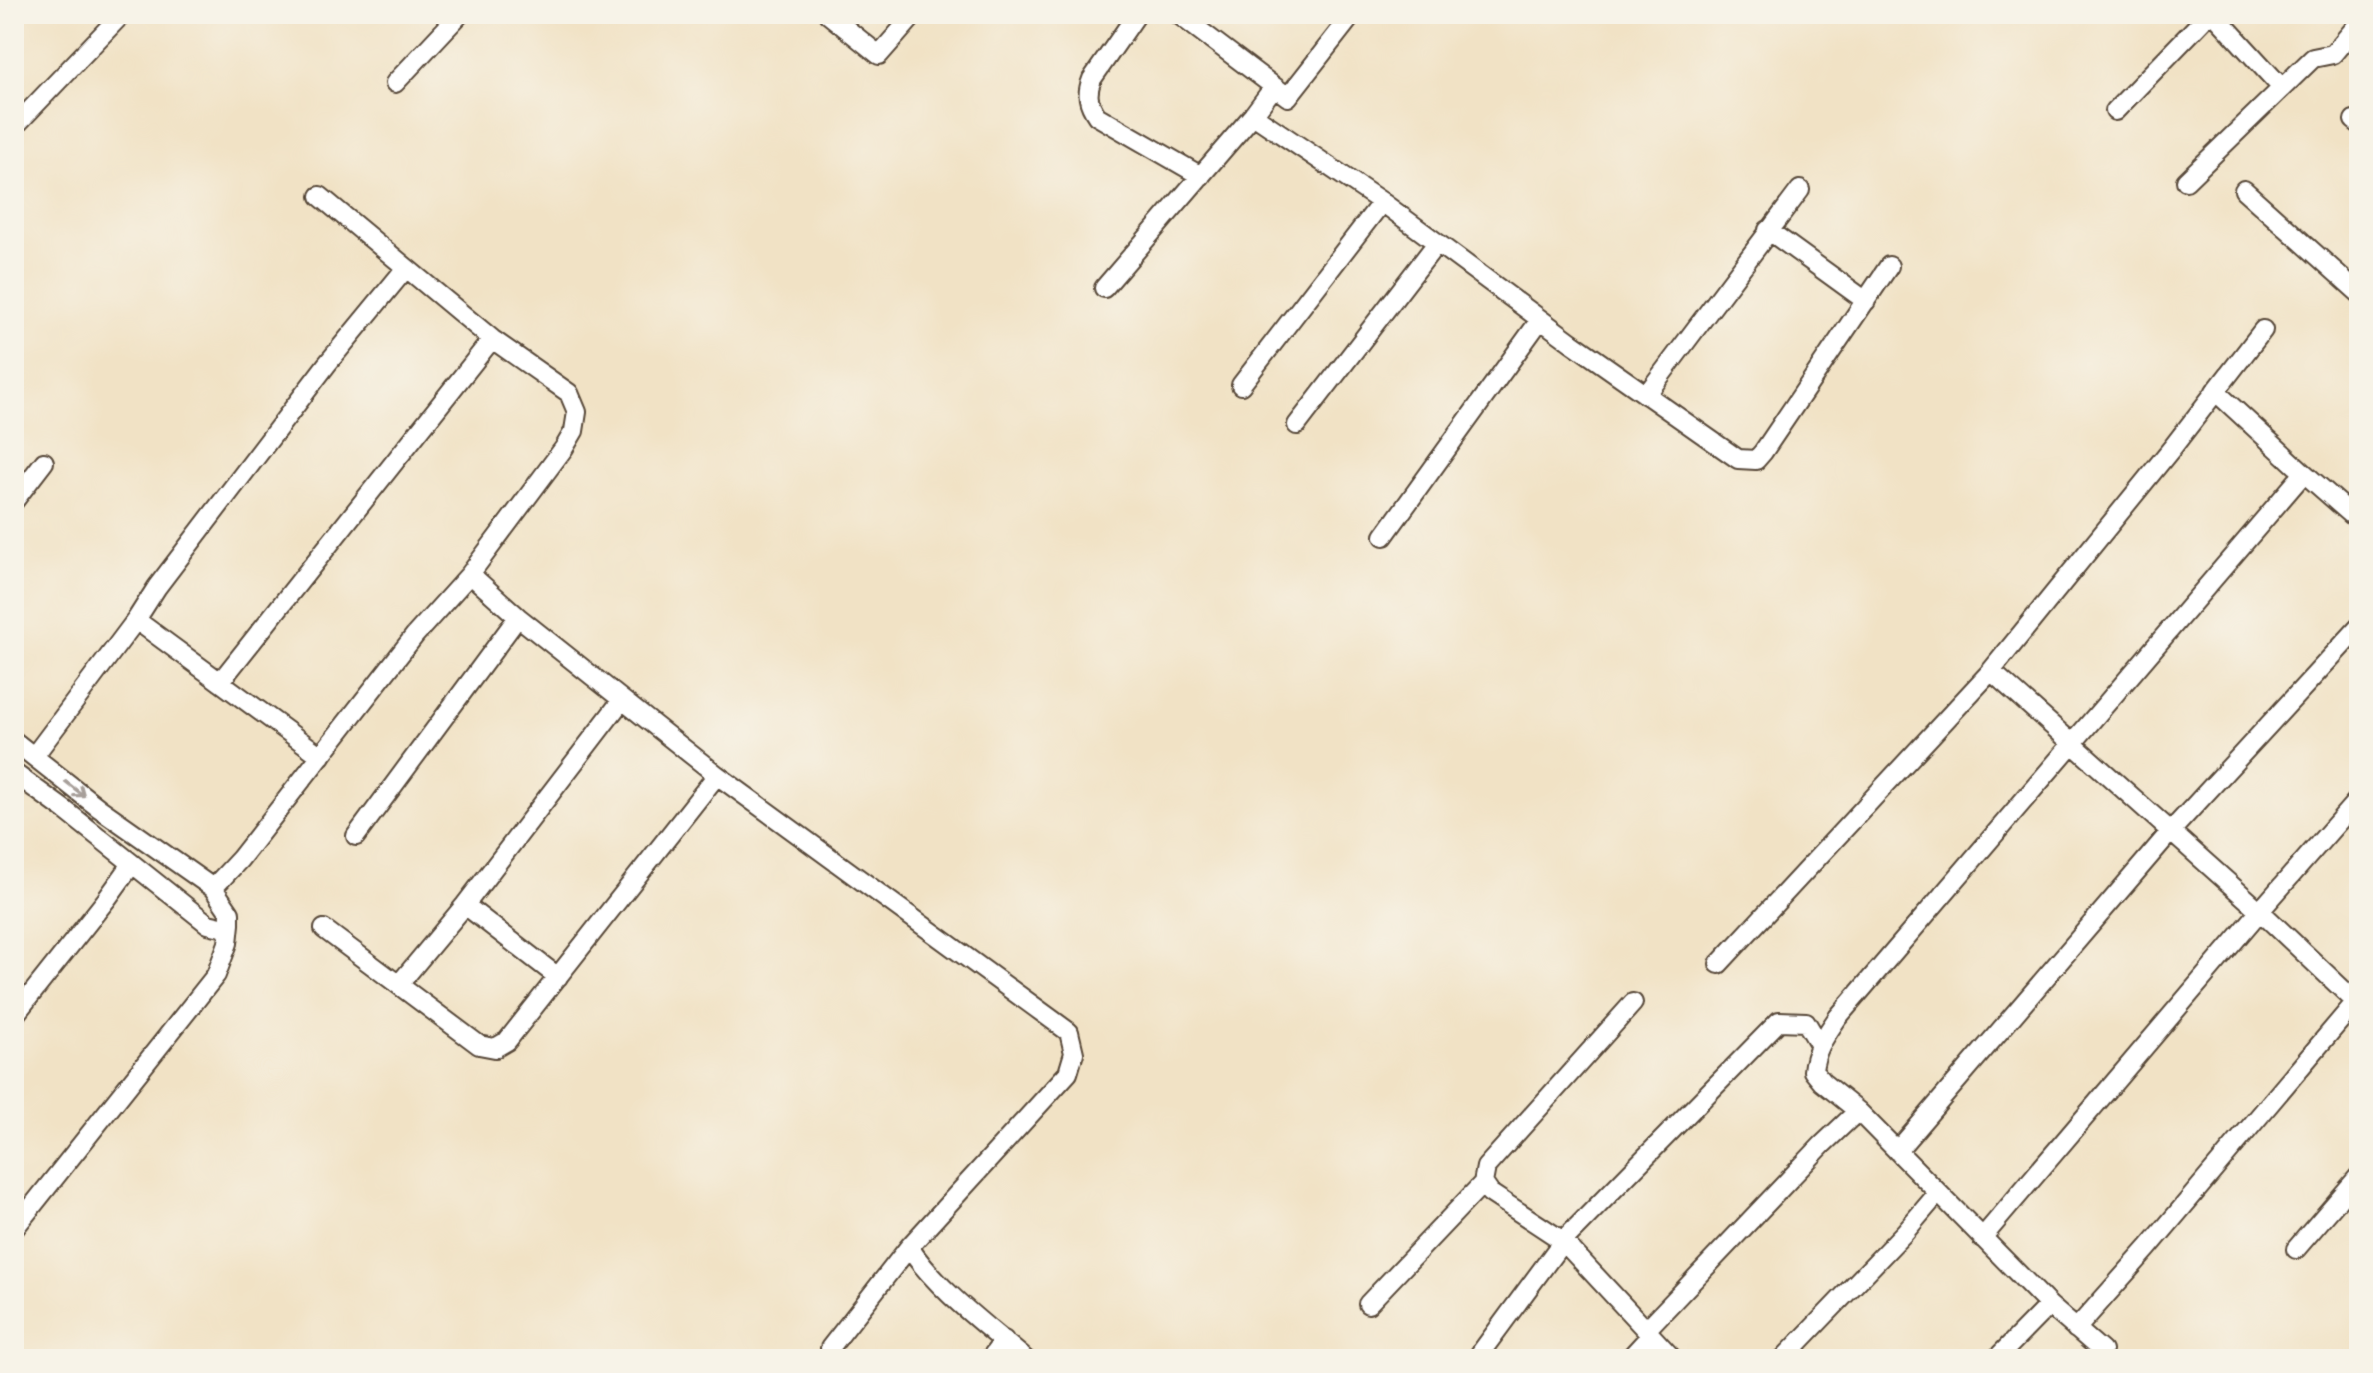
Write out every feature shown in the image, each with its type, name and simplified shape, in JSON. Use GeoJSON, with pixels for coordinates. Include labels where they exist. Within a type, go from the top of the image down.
{"type":"FeatureCollection","features":[{"type":"Feature","properties":{"kind":"street"},"geometry":{"type":"LineString","coordinates":[[14,127],[122,14]]}},
{"type":"Feature","properties":{"kind":"street"},"geometry":{"type":"LineString","coordinates":[[395,83],[460,14]]}},
{"type":"Feature","properties":{"kind":"street"},"geometry":{"type":"LineString","coordinates":[[828,14],[879,55],[915,14]]}},
{"type":"Feature","properties":{"kind":"street"},"geometry":{"type":"LineString","coordinates":[[1137,14],[1092,79],[1088,88],[1089,103],[1097,116],[1201,176]]}},
{"type":"Feature","properties":{"kind":"street"},"geometry":{"type":"LineString","coordinates":[[1178,14],[1288,97],[1353,14]]}},
{"type":"Feature","properties":{"kind":"street"},"geometry":{"type":"LineString","coordinates":[[2115,111],[2211,14],[2282,88]]}},
{"type":"Feature","properties":{"kind":"street"},"geometry":{"type":"LineString","coordinates":[[2186,181],[2313,58],[2333,54],[2359,23]]}},
{"type":"Feature","properties":{"kind":"street"},"geometry":{"type":"LineString","coordinates":[[1104,288],[1274,87]]}},
{"type":"Feature","properties":{"kind":"street"},"geometry":{"type":"LineString","coordinates":[[1253,115],[1382,202],[1540,320],[1738,459],[1756,460],[1889,266]]}},
{"type":"Feature","properties":{"kind":"street"},"geometry":{"type":"LineString","coordinates":[[1646,395],[1800,190]]}},
{"type":"Feature","properties":{"kind":"street"},"geometry":{"type":"LineString","coordinates":[[2244,190],[2359,293]]}},
{"type":"Feature","properties":{"kind":"street"},"geometry":{"type":"LineString","coordinates":[[213,888],[240,859],[415,635],[470,574],[564,448],[574,431],[577,412],[569,393],[492,339],[320,196]]}},
{"type":"Feature","properties":{"kind":"street"},"geometry":{"type":"LineString","coordinates":[[1241,385],[1382,202]]}},
{"type":"Feature","properties":{"kind":"street"},"geometry":{"type":"LineString","coordinates":[[1768,230],[1866,301]]}},
{"type":"Feature","properties":{"kind":"street"},"geometry":{"type":"LineString","coordinates":[[1297,425],[1437,243]]}},
{"type":"Feature","properties":{"kind":"street"},"geometry":{"type":"LineString","coordinates":[[34,756],[136,620],[157,587],[327,364],[406,268]]}},
{"type":"Feature","properties":{"kind":"street"},"geometry":{"type":"LineString","coordinates":[[1384,536],[1540,320]]}},
{"type":"Feature","properties":{"kind":"street"},"geometry":{"type":"LineString","coordinates":[[1719,964],[1991,671],[2263,330]]}},
{"type":"Feature","properties":{"kind":"street"},"geometry":{"type":"LineString","coordinates":[[220,682],[492,339]]}},
{"type":"Feature","properties":{"kind":"street"},"geometry":{"type":"LineString","coordinates":[[2215,391],[2359,521]]}},
{"type":"Feature","properties":{"kind":"street"},"geometry":{"type":"LineString","coordinates":[[14,501],[44,462]]}},
{"type":"Feature","properties":{"kind":"street"},"geometry":{"type":"LineString","coordinates":[[2102,1351],[2049,1305],[1858,1111],[1822,1082],[1813,1071],[1814,1059],[1819,1044],[1838,1017],[2304,473]]}},
{"type":"Feature","properties":{"kind":"street"},"geometry":{"type":"LineString","coordinates":[[470,574],[518,617],[717,775],[1069,1032],[1074,1053],[1068,1073],[909,1247],[830,1348]]}},
{"type":"Feature","properties":{"kind":"street"},"geometry":{"type":"LineString","coordinates":[[356,836],[518,617]]}},
{"type":"Feature","properties":{"kind":"street"},"geometry":{"type":"LineString","coordinates":[[136,620],[321,756]]}},
{"type":"Feature","properties":{"kind":"street"},"geometry":{"type":"LineString","coordinates":[[1897,1151],[2171,831],[2359,627]]}},
{"type":"Feature","properties":{"kind":"street"},"geometry":{"type":"LineString","coordinates":[[1991,671],[2358,1001],[2076,1329]]}},
{"type":"Feature","properties":{"kind":"street"},"geometry":{"type":"LineString","coordinates":[[400,983],[465,905],[622,700]]}},
{"type":"Feature","properties":{"kind":"street"},"geometry":{"type":"LineString","coordinates":[[14,741],[99,808],[213,888],[227,921],[228,943],[216,975],[14,1229]]}},
{"type":"Feature","properties":{"kind":"street"},"geometry":{"type":"LineString","coordinates":[[324,929],[479,1045],[495,1048],[507,1041],[717,775]]}},
{"type":"Feature","properties":{"kind":"street"},"geometry":{"type":"LineString","coordinates":[[17,782],[66,811],[208,924],[227,921]]}},
{"type":"Feature","properties":{"kind":"street"},"geometry":{"type":"LineString","coordinates":[[1982,1238],[2359,798]]}},
{"type":"Feature","properties":{"kind":"street"},"geometry":{"type":"LineString","coordinates":[[14,1016],[132,864]]}},
{"type":"Feature","properties":{"kind":"street"},"geometry":{"type":"LineString","coordinates":[[465,905],[558,977]]}},
{"type":"Feature","properties":{"kind":"street"},"geometry":{"type":"LineString","coordinates":[[1368,1304],[1483,1183],[1486,1167],[1494,1157],[1633,1003]]}},
{"type":"Feature","properties":{"kind":"street"},"geometry":{"type":"LineString","coordinates":[[1476,1359],[1563,1241],[1779,1021],[1806,1022],[1819,1044]]}},
{"type":"Feature","properties":{"kind":"street"},"geometry":{"type":"LineString","coordinates":[[1629,1359],[1649,1333],[1822,1145],[1858,1111]]}},
{"type":"Feature","properties":{"kind":"street"},"geometry":{"type":"LineString","coordinates":[[2296,1249],[2359,1176]]}},
{"type":"Feature","properties":{"kind":"street"},"geometry":{"type":"LineString","coordinates":[[1483,1183],[1490,1193],[1563,1241],[1673,1359]]}},
{"type":"Feature","properties":{"kind":"street"},"geometry":{"type":"LineString","coordinates":[[1783,1359],[1904,1233],[1938,1193]]}},
{"type":"Feature","properties":{"kind":"street"},"geometry":{"type":"LineString","coordinates":[[909,1247],[953,1295],[1025,1359]]}},
{"type":"Feature","properties":{"kind":"street"},"geometry":{"type":"LineString","coordinates":[[1996,1359],[2049,1305]]}},
{"type":"Feature","properties":{"kind":"street"},"geometry":{"type":"LineString","coordinates":[[990,1359],[1004,1340]]}}]}
